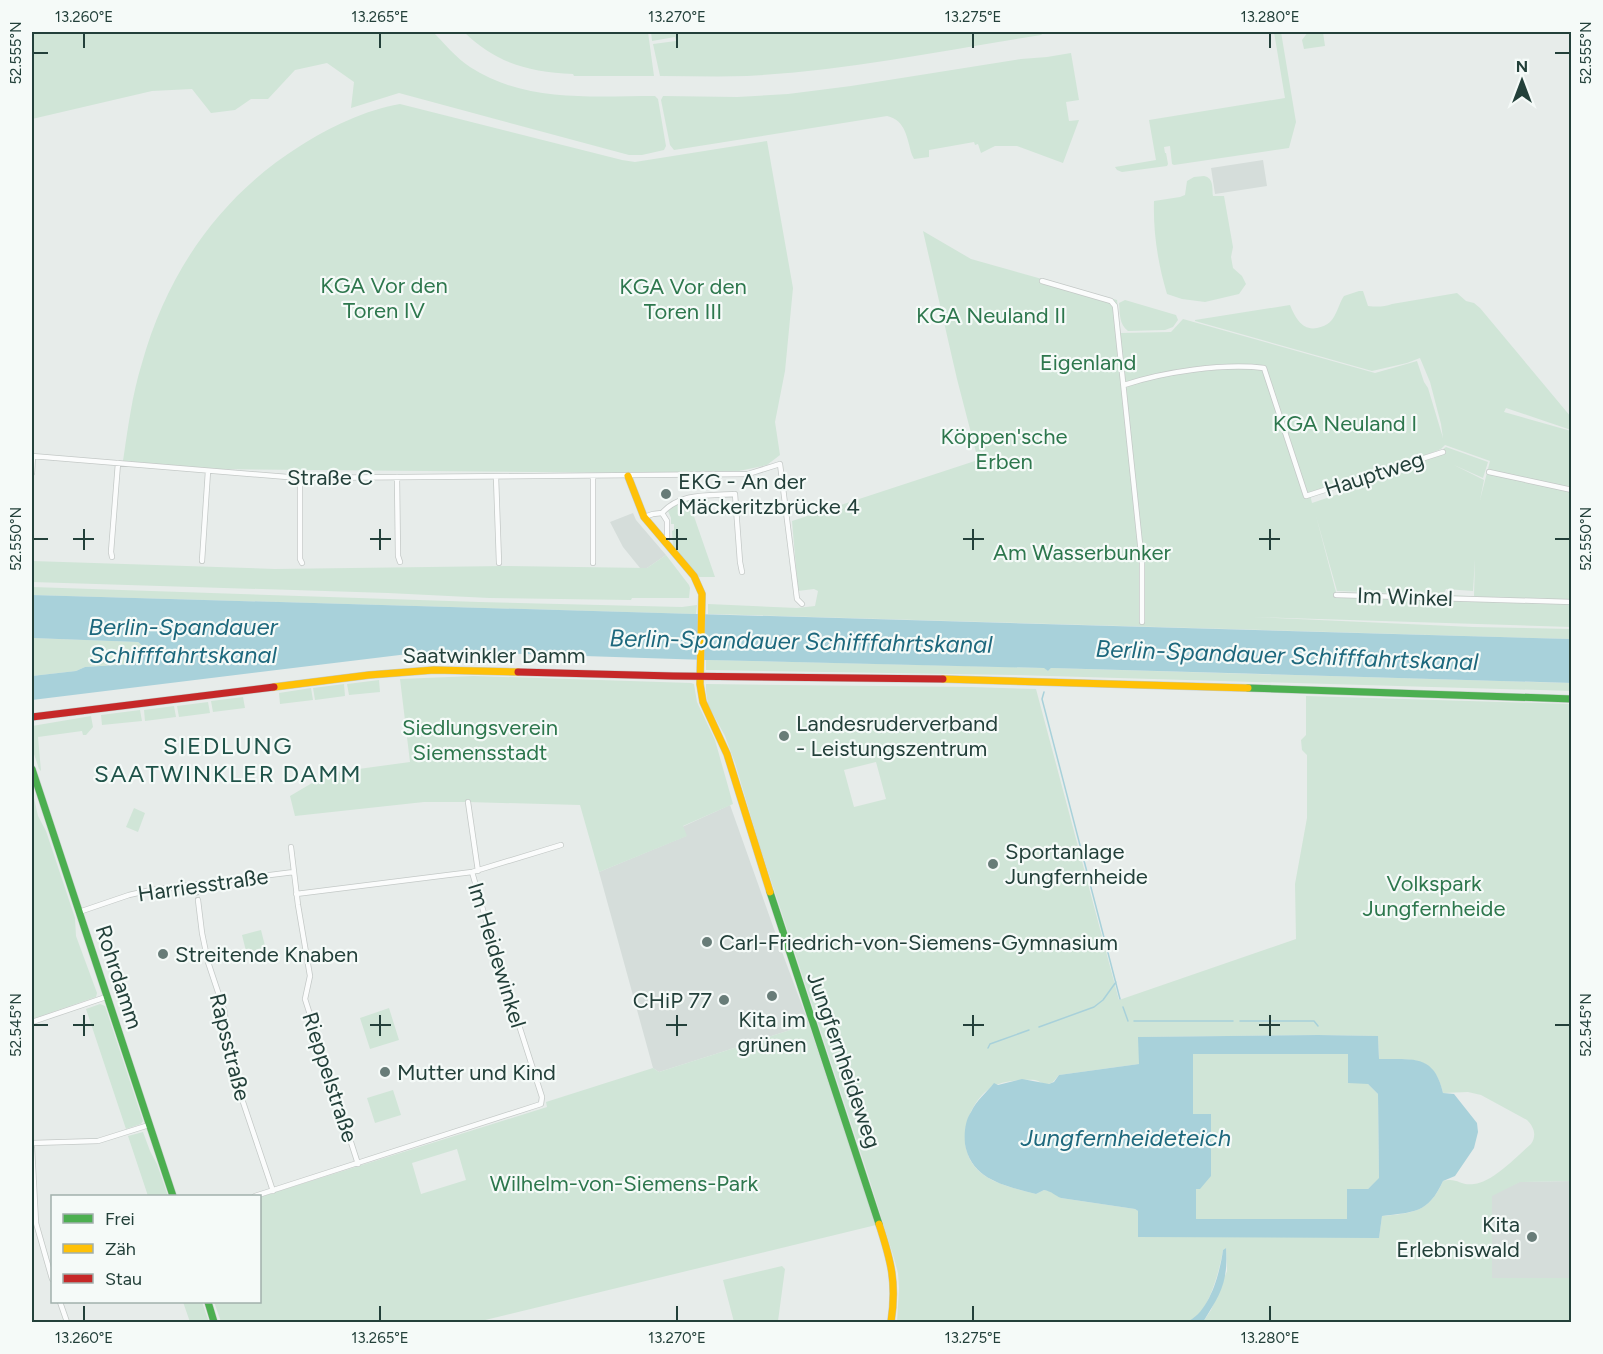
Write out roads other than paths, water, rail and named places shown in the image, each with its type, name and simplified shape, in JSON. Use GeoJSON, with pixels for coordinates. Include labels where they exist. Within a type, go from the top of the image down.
{"type":"FeatureCollection","features":[{"type":"Feature","properties":{"kind":"main road","name":"Jungfernheideweg"},"geometry":{"type":"LineString","coordinates":[[628,476],[644,518],[694,576],[702,594],[701,696],[703,706],[724,748],[802,993],[890,1257],[895,1289],[891,1323]]}},
{"type":"Feature","properties":{"kind":"main road","name":"Saatwinkler Damm"},"geometry":{"type":"LineString","coordinates":[[32,717],[392,672],[465,670],[701,673],[1047,682],[1572,699]]}},
{"type":"Feature","properties":{"kind":"main road","name":"Rohrdamm"},"geometry":{"type":"LineString","coordinates":[[32,769],[172,1195]]}},
{"type":"Feature","properties":{"kind":"main road"},"geometry":{"type":"LineString","coordinates":[[208,1303],[214,1323]]}},
{"type":"Feature","properties":{"kind":"street"},"geometry":{"type":"LineString","coordinates":[[1042,282],[1105,299],[1111,301],[1115,306],[1142,563],[1142,622]]}},
{"type":"Feature","properties":{"kind":"street","name":"Hauptweg"},"geometry":{"type":"LineString","coordinates":[[1124,385],[1195,370],[1223,367],[1264,368],[1306,496],[1443,452]]}},
{"type":"Feature","properties":{"kind":"street"},"geometry":{"type":"LineString","coordinates":[[32,456],[32,473]]}},
{"type":"Feature","properties":{"kind":"street","name":"Straße C"},"geometry":{"type":"LineString","coordinates":[[32,456],[300,478],[748,474],[780,464],[797,599],[802,604]]}},
{"type":"Feature","properties":{"kind":"street"},"geometry":{"type":"LineString","coordinates":[[112,557],[118,463]]}},
{"type":"Feature","properties":{"kind":"street"},"geometry":{"type":"LineString","coordinates":[[202,561],[208,471]]}},
{"type":"Feature","properties":{"kind":"street"},"geometry":{"type":"LineString","coordinates":[[1489,472],[1572,490]]}},
{"type":"Feature","properties":{"kind":"street"},"geometry":{"type":"LineString","coordinates":[[593,476],[593,563]]}},
{"type":"Feature","properties":{"kind":"street"},"geometry":{"type":"LineString","coordinates":[[397,477],[399,562]]}},
{"type":"Feature","properties":{"kind":"street"},"geometry":{"type":"LineString","coordinates":[[496,477],[499,562]]}},
{"type":"Feature","properties":{"kind":"street"},"geometry":{"type":"LineString","coordinates":[[300,478],[300,559],[302,563]]}},
{"type":"Feature","properties":{"kind":"street"},"geometry":{"type":"LineString","coordinates":[[644,518],[662,513],[670,505],[688,497],[735,494],[742,572]]}},
{"type":"Feature","properties":{"kind":"street"},"geometry":{"type":"LineString","coordinates":[[662,513],[667,521],[667,544]]}},
{"type":"Feature","properties":{"kind":"street","name":"Im Winkel"},"geometry":{"type":"LineString","coordinates":[[1336,595],[1572,602]]}},
{"type":"Feature","properties":{"kind":"street","name":"Im Heidewinkel"},"geometry":{"type":"LineString","coordinates":[[358,1164],[541,1104],[542,1097],[491,938],[475,871],[468,801]]}},
{"type":"Feature","properties":{"kind":"street"},"geometry":{"type":"LineString","coordinates":[[475,871],[561,845]]}},
{"type":"Feature","properties":{"kind":"street","name":"Rieppelstraße"},"geometry":{"type":"LineString","coordinates":[[291,847],[296,894],[310,976],[305,999],[358,1164]]}},
{"type":"Feature","properties":{"kind":"street","name":"Im Heidewinkel"},"geometry":{"type":"LineString","coordinates":[[296,894],[475,871]]}},
{"type":"Feature","properties":{"kind":"street","name":"Harriesstraße"},"geometry":{"type":"LineString","coordinates":[[79,912],[142,892],[294,872]]}},
{"type":"Feature","properties":{"kind":"street"},"geometry":{"type":"LineString","coordinates":[[196,884],[196,891]]}},
{"type":"Feature","properties":{"kind":"street","name":"Rapsstraße"},"geometry":{"type":"LineString","coordinates":[[198,900],[208,962],[225,1013],[226,1037],[233,1066],[273,1191]]}},
{"type":"Feature","properties":{"kind":"street"},"geometry":{"type":"LineString","coordinates":[[32,1022],[106,997]]}},
{"type":"Feature","properties":{"kind":"street"},"geometry":{"type":"LineString","coordinates":[[51,1276],[36,1223],[32,1146],[98,1141],[149,1125]]}},
{"type":"Feature","properties":{"kind":"street"},"geometry":{"type":"LineString","coordinates":[[261,1195],[358,1164]]}},
{"type":"Feature","properties":{"kind":"street"},"geometry":{"type":"LineString","coordinates":[[60,1303],[68,1323]]}},
{"type":"Feature","properties":{"kind":"water","name":"Berlin-Spandauer Schifffahrtskanal"},"geometry":{"type":"Polygon","coordinates":[[[32,595],[1571,639],[1572,683],[1051,668],[1048,671],[1044,668],[465,652],[408,654],[32,700],[32,676],[76,671],[85,667],[132,664],[140,661],[144,653],[143,646],[138,642],[32,638],[32,595]]]}},
{"type":"Feature","properties":{"kind":"water","name":"Jungfernheideteich"},"geometry":{"type":"Polygon","coordinates":[[[1378,1036],[1379,1059],[1420,1061],[1434,1071],[1443,1093],[1454,1094],[1477,1123],[1478,1132],[1474,1148],[1455,1176],[1443,1181],[1432,1200],[1425,1206],[1411,1212],[1382,1216],[1379,1238],[1138,1237],[1138,1211],[1135,1209],[1061,1198],[1044,1190],[1036,1194],[991,1180],[974,1166],[965,1144],[966,1123],[976,1104],[994,1083],[998,1085],[1022,1079],[1049,1084],[1054,1082],[1059,1075],[1139,1064],[1138,1037],[1378,1036]],[[1193,1054],[1193,1114],[1211,1114],[1211,1176],[1200,1189],[1196,1189],[1196,1219],[1347,1219],[1347,1189],[1368,1189],[1379,1178],[1378,1094],[1368,1084],[1348,1083],[1348,1054],[1193,1054]]]}},
{"type":"Feature","properties":{"kind":"water"},"geometry":{"type":"Polygon","coordinates":[[[1226,1248],[1226,1270],[1222,1287],[1214,1303],[1203,1322],[1186,1322],[1194,1318],[1207,1302],[1216,1281],[1223,1250],[1226,1248]]]}},
{"type":"Feature","properties":{"kind":"waterway"},"geometry":{"type":"LineString","coordinates":[[1044,692],[1042,699],[1120,999]]}},
{"type":"Feature","properties":{"kind":"waterway"},"geometry":{"type":"LineString","coordinates":[[1039,1027],[1094,1007],[1103,1000],[1116,982]]}},
{"type":"Feature","properties":{"kind":"waterway"},"geometry":{"type":"LineString","coordinates":[[1123,1007],[1128,1021]]}},
{"type":"Feature","properties":{"kind":"waterway"},"geometry":{"type":"LineString","coordinates":[[1134,1021],[1233,1021]]}},
{"type":"Feature","properties":{"kind":"waterway"},"geometry":{"type":"LineString","coordinates":[[1240,1021],[1314,1021],[1318,1026]]}},
{"type":"Feature","properties":{"kind":"waterway"},"geometry":{"type":"LineString","coordinates":[[988,1048],[990,1044],[1029,1030]]}},
{"type":"Feature","properties":{"kind":"tunnel"},"geometry":{"type":"LineString","coordinates":[[196,891],[198,900]]}},
{"type":"Feature","properties":{"kind":"place","name":"EKG - An der Mäckeritzbrücke 4"},"geometry":{"type":"Point","coordinates":[666,494]}},
{"type":"Feature","properties":{"kind":"place","name":"Landesruderverband - Leistungszentrum"},"geometry":{"type":"Point","coordinates":[784,736]}},
{"type":"Feature","properties":{"kind":"place","name":"Sportanlage Jungfernheide"},"geometry":{"type":"Point","coordinates":[993,864]}},
{"type":"Feature","properties":{"kind":"place","name":"Carl-Friedrich-von-Siemens-Gymnasium"},"geometry":{"type":"Point","coordinates":[707,942]}},
{"type":"Feature","properties":{"kind":"place","name":"Streitende Knaben"},"geometry":{"type":"Point","coordinates":[163,954]}},
{"type":"Feature","properties":{"kind":"place","name":"Kita im grünen"},"geometry":{"type":"Point","coordinates":[772,996]}},
{"type":"Feature","properties":{"kind":"place","name":"CHiP 77"},"geometry":{"type":"Point","coordinates":[724,1000]}},
{"type":"Feature","properties":{"kind":"place","name":"Mutter und Kind"},"geometry":{"type":"Point","coordinates":[385,1072]}},
{"type":"Feature","properties":{"kind":"place","name":"Kita Erlebniswald"},"geometry":{"type":"Point","coordinates":[1532,1237]}},
{"type":"Feature","properties":{"kind":"district","name":"SIEDLUNG SAATWINKLER DAMM"},"geometry":{"type":"Point","coordinates":[228,759]}},
{"type":"Feature","properties":{"kind":"park label","name":"KGA Vor den Toren IV"},"geometry":{"type":"Point","coordinates":[384,298]}},
{"type":"Feature","properties":{"kind":"park label","name":"KGA Vor den Toren III"},"geometry":{"type":"Point","coordinates":[683,298]}},
{"type":"Feature","properties":{"kind":"park label","name":"KGA Neuland II"},"geometry":{"type":"Point","coordinates":[991,315]}},
{"type":"Feature","properties":{"kind":"park label","name":"Eigenland"},"geometry":{"type":"Point","coordinates":[1088,362]}},
{"type":"Feature","properties":{"kind":"park label","name":"KGA Neuland I"},"geometry":{"type":"Point","coordinates":[1345,423]}},
{"type":"Feature","properties":{"kind":"park label","name":"Köppen'sche Erben"},"geometry":{"type":"Point","coordinates":[1004,449]}},
{"type":"Feature","properties":{"kind":"park label","name":"Am Wasserbunker"},"geometry":{"type":"Point","coordinates":[1082,552]}},
{"type":"Feature","properties":{"kind":"park label","name":"Siedlungsverein Siemensstadt"},"geometry":{"type":"Point","coordinates":[480,740]}},
{"type":"Feature","properties":{"kind":"park label","name":"Volkspark Jungfernheide"},"geometry":{"type":"Point","coordinates":[1434,896]}},
{"type":"Feature","properties":{"kind":"park label","name":"Wilhelm-von-Siemens-Park"},"geometry":{"type":"Point","coordinates":[624,1183]}}]}
